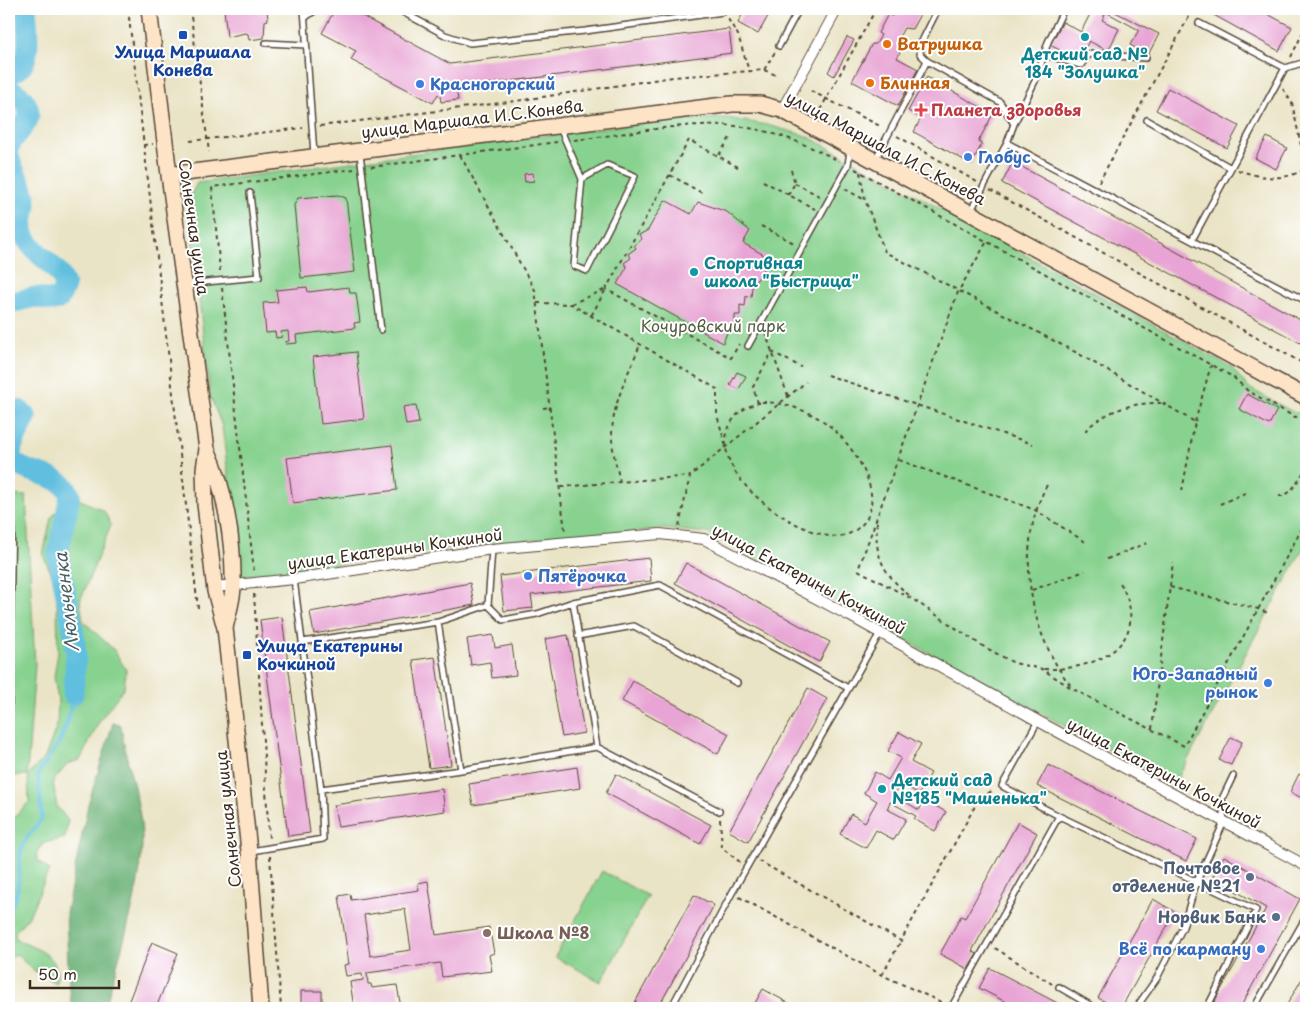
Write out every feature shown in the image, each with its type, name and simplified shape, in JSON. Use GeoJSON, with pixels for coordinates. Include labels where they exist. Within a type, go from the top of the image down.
{"type":"FeatureCollection","features":[{"type":"Feature","properties":{"kind":"main road","name":"Солнечная улица"},"geometry":{"type":"LineString","coordinates":[[149,9],[169,174],[207,449],[221,484],[233,585],[225,628]]}},
{"type":"Feature","properties":{"kind":"main road","name":"улица Маршала И.С.Конева"},"geometry":{"type":"LineString","coordinates":[[169,174],[732,104],[760,104],[782,110],[1306,397]]}},
{"type":"Feature","properties":{"kind":"main road","name":"Солнечная улица"},"geometry":{"type":"LineString","coordinates":[[207,449],[204,469],[204,497],[214,587],[225,628],[250,851],[261,1008]]}},
{"type":"Feature","properties":{"kind":"street"},"geometry":{"type":"LineString","coordinates":[[782,110],[837,9]]}},
{"type":"Feature","properties":{"kind":"street","name":"улица Екатерины Кочкиной"},"geometry":{"type":"LineString","coordinates":[[214,587],[294,578],[492,550],[660,534],[704,539],[880,632],[1038,721],[1306,866]]}},
{"type":"Feature","properties":{"kind":"lane"},"geometry":{"type":"LineString","coordinates":[[304,9],[314,156]]}},
{"type":"Feature","properties":{"kind":"lane"},"geometry":{"type":"LineString","coordinates":[[306,17],[317,9]]}},
{"type":"Feature","properties":{"kind":"lane"},"geometry":{"type":"LineString","coordinates":[[397,9],[445,35],[470,43],[585,31],[723,12]]}},
{"type":"Feature","properties":{"kind":"lane"},"geometry":{"type":"LineString","coordinates":[[779,46],[799,9]]}},
{"type":"Feature","properties":{"kind":"lane"},"geometry":{"type":"LineString","coordinates":[[938,9],[921,43],[920,54],[927,61],[1000,102],[1014,124]]}},
{"type":"Feature","properties":{"kind":"lane"},"geometry":{"type":"LineString","coordinates":[[970,212],[1007,143],[1045,55],[1048,42],[1064,9]]}},
{"type":"Feature","properties":{"kind":"lane"},"geometry":{"type":"LineString","coordinates":[[1200,23],[1285,68],[1306,62]]}},
{"type":"Feature","properties":{"kind":"lane"},"geometry":{"type":"LineString","coordinates":[[266,43],[306,45]]}},
{"type":"Feature","properties":{"kind":"lane"},"geometry":{"type":"LineString","coordinates":[[1045,55],[1081,65],[1089,54],[1146,58]]}},
{"type":"Feature","properties":{"kind":"lane"},"geometry":{"type":"LineString","coordinates":[[875,160],[927,61]]}},
{"type":"Feature","properties":{"kind":"lane"},"geometry":{"type":"LineString","coordinates":[[1192,240],[1285,68]]}},
{"type":"Feature","properties":{"kind":"lane"},"geometry":{"type":"LineString","coordinates":[[1146,120],[1231,168]]}},
{"type":"Feature","properties":{"kind":"lane"},"geometry":{"type":"LineString","coordinates":[[559,126],[564,142],[582,179],[574,266],[587,271],[635,176],[606,165],[582,179]]}},
{"type":"Feature","properties":{"kind":"lane"},"geometry":{"type":"LineString","coordinates":[[1007,143],[1306,301]]}},
{"type":"Feature","properties":{"kind":"lane"},"geometry":{"type":"LineString","coordinates":[[748,346],[848,165],[850,147]]}},
{"type":"Feature","properties":{"kind":"lane"},"geometry":{"type":"LineString","coordinates":[[360,150],[381,330]]}},
{"type":"Feature","properties":{"kind":"lane"},"geometry":{"type":"LineString","coordinates":[[184,284],[260,276],[250,192]]}},
{"type":"Feature","properties":{"kind":"lane"},"geometry":{"type":"LineString","coordinates":[[9,509],[12,509],[9,703]]}},
{"type":"Feature","properties":{"kind":"lane"},"geometry":{"type":"LineString","coordinates":[[492,550],[488,605],[503,620],[537,614],[573,602],[660,585],[848,688]]}},
{"type":"Feature","properties":{"kind":"lane"},"geometry":{"type":"LineString","coordinates":[[250,851],[323,839],[322,789],[294,578]]}},
{"type":"Feature","properties":{"kind":"lane"},"geometry":{"type":"LineString","coordinates":[[573,602],[597,747]]}},
{"type":"Feature","properties":{"kind":"lane"},"geometry":{"type":"LineString","coordinates":[[302,642],[438,622],[488,605]]}},
{"type":"Feature","properties":{"kind":"lane"},"geometry":{"type":"LineString","coordinates":[[438,622],[461,770]]}},
{"type":"Feature","properties":{"kind":"lane"},"geometry":{"type":"LineString","coordinates":[[578,636],[634,626],[737,683]]}},
{"type":"Feature","properties":{"kind":"lane"},"geometry":{"type":"LineString","coordinates":[[671,1008],[732,893],[748,868],[880,632]]}},
{"type":"Feature","properties":{"kind":"lane"},"geometry":{"type":"LineString","coordinates":[[1038,721],[1002,786],[1196,883],[1256,910],[1207,1008]]}},
{"type":"Feature","properties":{"kind":"lane"},"geometry":{"type":"LineString","coordinates":[[322,789],[461,770],[597,747],[719,811]]}},
{"type":"Feature","properties":{"kind":"lane"},"geometry":{"type":"LineString","coordinates":[[1136,1008],[1157,978],[1183,927],[1196,883],[1224,822],[1222,799],[1233,776]]}},
{"type":"Feature","properties":{"kind":"lane"},"geometry":{"type":"LineString","coordinates":[[951,1008],[1059,816]]}},
{"type":"Feature","properties":{"kind":"lane"},"geometry":{"type":"LineString","coordinates":[[1254,1008],[1306,917]]}},
{"type":"Feature","properties":{"kind":"lane"},"geometry":{"type":"LineString","coordinates":[[1058,987],[1094,1008]]}},
{"type":"Feature","properties":{"kind":"path"},"geometry":{"type":"LineString","coordinates":[[128,9],[198,608]]}},
{"type":"Feature","properties":{"kind":"path"},"geometry":{"type":"LineString","coordinates":[[190,9],[209,152]]}},
{"type":"Feature","properties":{"kind":"path"},"geometry":{"type":"LineString","coordinates":[[820,110],[876,9]]}},
{"type":"Feature","properties":{"kind":"path"},"geometry":{"type":"LineString","coordinates":[[1095,189],[1193,9]]}},
{"type":"Feature","properties":{"kind":"path"},"geometry":{"type":"LineString","coordinates":[[723,12],[738,35],[749,71]]}},
{"type":"Feature","properties":{"kind":"path"},"geometry":{"type":"LineString","coordinates":[[1285,68],[1306,26]]}},
{"type":"Feature","properties":{"kind":"path"},"geometry":{"type":"LineString","coordinates":[[764,70],[779,46]]}},
{"type":"Feature","properties":{"kind":"path"},"geometry":{"type":"LineString","coordinates":[[190,141],[516,101],[673,77],[764,70],[776,75]]}},
{"type":"Feature","properties":{"kind":"path"},"geometry":{"type":"LineString","coordinates":[[1278,81],[1292,103],[1306,169],[1301,187],[1306,194]]}},
{"type":"Feature","properties":{"kind":"path"},"geometry":{"type":"LineString","coordinates":[[811,91],[889,131],[983,186],[1306,365]]}},
{"type":"Feature","properties":{"kind":"path"},"geometry":{"type":"LineString","coordinates":[[254,571],[212,187],[693,125],[736,126],[772,133],[813,148],[841,162],[837,169]]}},
{"type":"Feature","properties":{"kind":"path"},"geometry":{"type":"LineString","coordinates":[[719,156],[731,136]]}},
{"type":"Feature","properties":{"kind":"path"},"geometry":{"type":"LineString","coordinates":[[591,316],[689,140],[738,167]]}},
{"type":"Feature","properties":{"kind":"path"},"geometry":{"type":"LineString","coordinates":[[144,145],[153,144]]}},
{"type":"Feature","properties":{"kind":"path"},"geometry":{"type":"LineString","coordinates":[[460,155],[535,290],[566,543]]}},
{"type":"Feature","properties":{"kind":"path"},"geometry":{"type":"LineString","coordinates":[[848,165],[1233,377],[1248,391],[1295,417],[1306,416]]}},
{"type":"Feature","properties":{"kind":"path"},"geometry":{"type":"LineString","coordinates":[[1231,168],[1262,178],[1294,176],[1306,169]]}},
{"type":"Feature","properties":{"kind":"path"},"geometry":{"type":"LineString","coordinates":[[790,170],[795,183],[821,197]]}},
{"type":"Feature","properties":{"kind":"path"},"geometry":{"type":"LineString","coordinates":[[860,172],[865,200],[885,252],[1079,354],[1195,422]]}},
{"type":"Feature","properties":{"kind":"path"},"geometry":{"type":"LineString","coordinates":[[670,175],[702,193]]}},
{"type":"Feature","properties":{"kind":"path"},"geometry":{"type":"LineString","coordinates":[[763,181],[815,209],[825,190]]}},
{"type":"Feature","properties":{"kind":"path"},"geometry":{"type":"LineString","coordinates":[[788,195],[795,183]]}},
{"type":"Feature","properties":{"kind":"path"},"geometry":{"type":"LineString","coordinates":[[838,184],[865,200]]}},
{"type":"Feature","properties":{"kind":"path"},"geometry":{"type":"LineString","coordinates":[[986,242],[958,292],[858,570],[914,600],[980,645],[1014,663],[1042,669],[1058,670],[1099,658],[1123,641],[1129,633],[1131,616],[1125,591],[1119,580]]}},
{"type":"Feature","properties":{"kind":"path"},"geometry":{"type":"LineString","coordinates":[[537,303],[571,304],[606,289]]}},
{"type":"Feature","properties":{"kind":"path"},"geometry":{"type":"LineString","coordinates":[[606,289],[731,358],[740,342]]}},
{"type":"Feature","properties":{"kind":"path"},"geometry":{"type":"LineString","coordinates":[[571,304],[717,389],[718,425],[727,448],[738,474],[753,494],[777,515],[803,529],[825,535],[840,536],[860,527],[869,514],[873,498],[869,481],[856,459],[836,432],[810,414],[778,404],[758,403],[746,408],[734,419],[727,433],[727,448]]}},
{"type":"Feature","properties":{"kind":"path"},"geometry":{"type":"LineString","coordinates":[[620,482],[612,438],[614,416],[621,390],[640,345]]}},
{"type":"Feature","properties":{"kind":"path"},"geometry":{"type":"LineString","coordinates":[[758,403],[753,387],[772,352],[801,367]]}},
{"type":"Feature","properties":{"kind":"path"},"geometry":{"type":"LineString","coordinates":[[1182,491],[1195,422],[1211,365]]}},
{"type":"Feature","properties":{"kind":"path"},"geometry":{"type":"LineString","coordinates":[[827,375],[917,407],[1033,444]]}},
{"type":"Feature","properties":{"kind":"path"},"geometry":{"type":"LineString","coordinates":[[560,488],[690,476],[727,448],[806,382]]}},
{"type":"Feature","properties":{"kind":"path"},"geometry":{"type":"LineString","coordinates":[[1085,431],[1100,418],[1115,411],[1152,403],[1163,403]]}},
{"type":"Feature","properties":{"kind":"path"},"geometry":{"type":"LineString","coordinates":[[543,408],[550,407]]}},
{"type":"Feature","properties":{"kind":"path"},"geometry":{"type":"LineString","coordinates":[[898,460],[1035,510],[1088,544]]}},
{"type":"Feature","properties":{"kind":"path"},"geometry":{"type":"LineString","coordinates":[[1279,496],[1284,496],[1290,491],[1306,469]]}},
{"type":"Feature","properties":{"kind":"path"},"geometry":{"type":"LineString","coordinates":[[678,530],[690,476]]}},
{"type":"Feature","properties":{"kind":"path"},"geometry":{"type":"LineString","coordinates":[[1047,485],[1035,510],[1030,537],[1032,590],[1041,635],[1058,670],[1073,689]]}},
{"type":"Feature","properties":{"kind":"path"},"geometry":{"type":"LineString","coordinates":[[1220,504],[1245,493]]}},
{"type":"Feature","properties":{"kind":"path"},"geometry":{"type":"LineString","coordinates":[[869,514],[877,517]]}},
{"type":"Feature","properties":{"kind":"path"},"geometry":{"type":"LineString","coordinates":[[877,517],[876,541],[880,562],[892,580],[914,600]]}},
{"type":"Feature","properties":{"kind":"path"},"geometry":{"type":"LineString","coordinates":[[1042,669],[1073,689],[1184,746],[1306,521]]}},
{"type":"Feature","properties":{"kind":"path"},"geometry":{"type":"LineString","coordinates":[[1107,559],[1147,543]]}},
{"type":"Feature","properties":{"kind":"path"},"geometry":{"type":"LineString","coordinates":[[1152,730],[1173,562]]}},
{"type":"Feature","properties":{"kind":"path"},"geometry":{"type":"LineString","coordinates":[[1032,590],[1085,571]]}},
{"type":"Feature","properties":{"kind":"path"},"geometry":{"type":"LineString","coordinates":[[1170,587],[1268,613]]}},
{"type":"Feature","properties":{"kind":"path"},"geometry":{"type":"LineString","coordinates":[[254,592],[281,1008]]}},
{"type":"Feature","properties":{"kind":"path"},"geometry":{"type":"LineString","coordinates":[[882,975],[980,797],[1002,786]]}},
{"type":"Feature","properties":{"kind":"path"},"geometry":{"type":"LineString","coordinates":[[719,811],[722,848],[748,868]]}},
{"type":"Feature","properties":{"kind":"path"},"geometry":{"type":"LineString","coordinates":[[753,858],[901,941]]}},
{"type":"Feature","properties":{"kind":"path"},"geometry":{"type":"LineString","coordinates":[[732,893],[882,975],[951,1008]]}},
{"type":"Feature","properties":{"kind":"path"},"geometry":{"type":"LineString","coordinates":[[988,944],[1032,973],[1058,987]]}},
{"type":"Feature","properties":{"kind":"green space","name":"Кочуровский парк"},"geometry":{"type":"Polygon","coordinates":[[[727,118],[767,125],[807,136],[1231,367],[1249,388],[1295,413],[1306,412],[1306,543],[1174,785],[707,533],[665,529],[493,543],[241,577],[222,426],[210,396],[188,201],[197,183],[609,127],[691,119],[727,118]]]}},
{"type":"Feature","properties":{"kind":"green space"},"geometry":{"type":"Polygon","coordinates":[[[9,495],[26,496],[35,665],[27,775],[9,776],[9,495]]]}},
{"type":"Feature","properties":{"kind":"green space"},"geometry":{"type":"Polygon","coordinates":[[[70,495],[104,511],[111,525],[80,601],[83,621],[114,650],[126,670],[124,688],[100,720],[80,760],[68,764],[53,781],[57,807],[68,820],[65,838],[44,843],[36,853],[38,861],[49,870],[29,916],[15,932],[16,939],[40,950],[52,960],[56,966],[56,983],[33,970],[16,954],[9,959],[9,823],[29,802],[28,775],[45,757],[57,725],[58,700],[54,677],[58,652],[57,604],[55,582],[43,555],[51,518],[70,495]]]}},
{"type":"Feature","properties":{"kind":"green space"},"geometry":{"type":"Polygon","coordinates":[[[113,723],[121,725],[141,820],[142,854],[139,876],[135,898],[105,1008],[72,1008],[69,988],[66,913],[88,805],[113,723]]]}},
{"type":"Feature","properties":{"kind":"green space"},"geometry":{"type":"Polygon","coordinates":[[[602,871],[648,896],[601,982],[555,957],[602,871]]]}},
{"type":"Feature","properties":{"kind":"building"},"geometry":{"type":"Polygon","coordinates":[[[224,9],[267,9],[268,20],[265,21],[264,38],[249,40],[248,34],[245,33],[227,37],[224,9]]]}},
{"type":"Feature","properties":{"kind":"building"},"geometry":{"type":"Polygon","coordinates":[[[335,9],[349,9],[450,64],[729,29],[732,53],[456,88],[458,100],[441,102],[438,94],[433,103],[351,60],[356,51],[322,33],[335,9]]]}},
{"type":"Feature","properties":{"kind":"building"},"geometry":{"type":"Polygon","coordinates":[[[745,9],[772,9],[758,34],[738,23],[745,9]]]}},
{"type":"Feature","properties":{"kind":"building"},"geometry":{"type":"Polygon","coordinates":[[[896,9],[923,9],[912,29],[904,28],[899,37],[902,39],[900,43],[904,45],[897,58],[918,69],[898,106],[852,81],[872,44],[876,44],[881,35],[878,33],[888,14],[892,16],[896,9]]]}},
{"type":"Feature","properties":{"kind":"building","name":"Детский сад № 184 \"Золушка\""},"geometry":{"type":"Polygon","coordinates":[[[1085,9],[1109,9],[1159,34],[1148,55],[1130,45],[1139,30],[1106,12],[1102,20],[1119,29],[1108,51],[1089,41],[1079,60],[1050,45],[1063,22],[1081,32],[1091,12],[1085,9]]]}},
{"type":"Feature","properties":{"kind":"building"},"geometry":{"type":"Polygon","coordinates":[[[1212,9],[1258,9],[1292,27],[1279,51],[1210,13],[1212,9]]]}},
{"type":"Feature","properties":{"kind":"building"},"geometry":{"type":"Polygon","coordinates":[[[847,37],[854,40],[834,76],[828,72],[847,37]]]}},
{"type":"Feature","properties":{"kind":"building"},"geometry":{"type":"Polygon","coordinates":[[[927,77],[993,114],[978,142],[982,144],[971,164],[914,132],[921,118],[908,111],[927,77]]]}},
{"type":"Feature","properties":{"kind":"building"},"geometry":{"type":"Polygon","coordinates":[[[1168,88],[1239,126],[1227,148],[1156,110],[1168,88]]]}},
{"type":"Feature","properties":{"kind":"building"},"geometry":{"type":"Polygon","coordinates":[[[1267,137],[1287,148],[1276,169],[1255,158],[1267,137]]]}},
{"type":"Feature","properties":{"kind":"building"},"geometry":{"type":"Polygon","coordinates":[[[1013,162],[1306,323],[1306,346],[1002,183],[1013,162]]]}},
{"type":"Feature","properties":{"kind":"building"},"geometry":{"type":"Polygon","coordinates":[[[533,173],[534,181],[525,182],[524,174],[533,173]]]}},
{"type":"Feature","properties":{"kind":"building"},"geometry":{"type":"Polygon","coordinates":[[[338,195],[346,198],[355,272],[301,278],[294,205],[298,198],[338,195]]]}},
{"type":"Feature","properties":{"kind":"building","name":"Спортивная школа \"Быстрица\""},"geometry":{"type":"Polygon","coordinates":[[[665,200],[691,214],[698,202],[727,212],[750,231],[743,243],[771,259],[752,287],[751,297],[746,296],[745,306],[740,305],[740,315],[735,315],[735,325],[730,325],[723,343],[617,284],[627,267],[624,263],[631,258],[628,254],[636,248],[634,245],[642,239],[639,235],[648,230],[665,200]]]}},
{"type":"Feature","properties":{"kind":"building"},"geometry":{"type":"Polygon","coordinates":[[[307,287],[308,292],[349,287],[350,293],[356,293],[360,322],[354,323],[355,328],[296,335],[297,343],[286,344],[285,342],[289,341],[288,331],[281,332],[282,337],[276,338],[275,332],[266,333],[263,303],[278,302],[276,290],[307,287]]]}},
{"type":"Feature","properties":{"kind":"building"},"geometry":{"type":"Polygon","coordinates":[[[356,352],[364,419],[321,424],[313,357],[356,352]]]}},
{"type":"Feature","properties":{"kind":"building"},"geometry":{"type":"Polygon","coordinates":[[[737,372],[746,376],[739,389],[730,385],[737,372]]]}},
{"type":"Feature","properties":{"kind":"building"},"geometry":{"type":"Polygon","coordinates":[[[1247,394],[1277,410],[1269,425],[1239,409],[1247,394]]]}},
{"type":"Feature","properties":{"kind":"building"},"geometry":{"type":"Polygon","coordinates":[[[416,405],[419,423],[406,425],[403,407],[416,405]]]}},
{"type":"Feature","properties":{"kind":"building"},"geometry":{"type":"Polygon","coordinates":[[[392,445],[397,490],[293,503],[287,458],[392,445]]]}},
{"type":"Feature","properties":{"kind":"building"},"geometry":{"type":"Polygon","coordinates":[[[649,558],[651,581],[531,595],[533,608],[504,611],[500,576],[649,558]]]}},
{"type":"Feature","properties":{"kind":"building"},"geometry":{"type":"Polygon","coordinates":[[[686,563],[830,642],[819,662],[675,583],[686,563]]]}},
{"type":"Feature","properties":{"kind":"building"},"geometry":{"type":"Polygon","coordinates":[[[470,583],[474,605],[314,634],[310,612],[470,583]]]}},
{"type":"Feature","properties":{"kind":"building"},"geometry":{"type":"Polygon","coordinates":[[[282,617],[310,833],[288,836],[260,620],[282,617]]]}},
{"type":"Feature","properties":{"kind":"building"},"geometry":{"type":"Polygon","coordinates":[[[493,635],[495,648],[512,645],[516,675],[492,678],[490,662],[471,665],[467,639],[493,635]]]}},
{"type":"Feature","properties":{"kind":"building"},"geometry":{"type":"Polygon","coordinates":[[[568,635],[584,733],[562,737],[545,639],[568,635]]]}},
{"type":"Feature","properties":{"kind":"building"},"geometry":{"type":"Polygon","coordinates":[[[435,657],[451,765],[429,768],[413,660],[435,657]]]}},
{"type":"Feature","properties":{"kind":"building"},"geometry":{"type":"Polygon","coordinates":[[[633,681],[729,734],[718,754],[622,701],[633,681]]]}},
{"type":"Feature","properties":{"kind":"building"},"geometry":{"type":"Polygon","coordinates":[[[808,688],[827,699],[748,842],[729,831],[808,688]]]}},
{"type":"Feature","properties":{"kind":"building","name":"Детский сад №185 \"Машенька\""},"geometry":{"type":"Polygon","coordinates":[[[899,732],[921,744],[911,762],[931,773],[919,794],[901,784],[894,795],[919,810],[925,800],[946,812],[935,831],[914,819],[916,816],[890,802],[887,809],[906,819],[894,840],[876,830],[866,848],[840,834],[851,814],[865,822],[877,801],[864,793],[875,772],[888,780],[901,758],[888,751],[899,732]]]}},
{"type":"Feature","properties":{"kind":"building"},"geometry":{"type":"Polygon","coordinates":[[[1231,737],[1242,742],[1231,765],[1219,760],[1231,737]]]}},
{"type":"Feature","properties":{"kind":"building"},"geometry":{"type":"Polygon","coordinates":[[[1048,765],[1197,839],[1186,861],[1037,786],[1048,765]]]}},
{"type":"Feature","properties":{"kind":"building"},"geometry":{"type":"Polygon","coordinates":[[[577,767],[580,788],[473,805],[469,784],[577,767]]]}},
{"type":"Feature","properties":{"kind":"building"},"geometry":{"type":"Polygon","coordinates":[[[616,774],[711,825],[700,844],[606,793],[616,774]]]}},
{"type":"Feature","properties":{"kind":"building"},"geometry":{"type":"Polygon","coordinates":[[[1299,774],[1306,778],[1306,800],[1290,792],[1299,774]]]}},
{"type":"Feature","properties":{"kind":"building"},"geometry":{"type":"Polygon","coordinates":[[[442,789],[445,811],[338,827],[334,805],[442,789]]]}},
{"type":"Feature","properties":{"kind":"building"},"geometry":{"type":"Polygon","coordinates":[[[1018,822],[1037,833],[972,951],[977,954],[968,969],[940,954],[961,916],[965,918],[1018,822]]]}},
{"type":"Feature","properties":{"kind":"building"},"geometry":{"type":"Polygon","coordinates":[[[1224,856],[1300,899],[1240,1008],[1211,1008],[1266,908],[1212,878],[1224,856]]]}},
{"type":"Feature","properties":{"kind":"building","name":"Школа №8"},"geometry":{"type":"Polygon","coordinates":[[[428,881],[436,935],[489,927],[494,953],[489,955],[492,971],[442,977],[440,963],[367,973],[368,984],[371,984],[372,988],[397,985],[401,1008],[354,1008],[350,982],[363,980],[362,974],[346,976],[344,965],[349,964],[339,896],[350,894],[351,900],[419,890],[418,883],[428,881]],[[405,909],[364,915],[370,956],[411,950],[405,909]]]}},
{"type":"Feature","properties":{"kind":"building"},"geometry":{"type":"Polygon","coordinates":[[[694,895],[714,905],[658,1008],[632,1008],[694,895]]]}},
{"type":"Feature","properties":{"kind":"building"},"geometry":{"type":"Polygon","coordinates":[[[1153,899],[1175,912],[1121,1008],[1118,1008],[1098,998],[1153,899]]]}},
{"type":"Feature","properties":{"kind":"building"},"geometry":{"type":"Polygon","coordinates":[[[152,942],[178,953],[156,1008],[126,1008],[152,942]]]}},
{"type":"Feature","properties":{"kind":"building"},"geometry":{"type":"Polygon","coordinates":[[[990,968],[1067,1008],[1017,1008],[979,988],[990,968]]]}},
{"type":"Feature","properties":{"kind":"building"},"geometry":{"type":"Polygon","coordinates":[[[1306,972],[1306,1008],[1285,1008],[1306,972]]]}},
{"type":"Feature","properties":{"kind":"building"},"geometry":{"type":"Polygon","coordinates":[[[763,989],[792,1005],[791,1008],[752,1008],[763,989]]]}},
{"type":"Feature","properties":{"kind":"building"},"geometry":{"type":"Polygon","coordinates":[[[301,991],[322,991],[322,1008],[301,1008],[301,991]]]}},
{"type":"Feature","properties":{"kind":"waterway","name":"Люльченка"},"geometry":{"type":"LineString","coordinates":[[9,72],[17,70],[23,65],[26,57],[28,47],[26,9]]}},
{"type":"Feature","properties":{"kind":"waterway","name":"Люльченка"},"geometry":{"type":"LineString","coordinates":[[9,87],[24,100],[29,114],[25,125],[9,147]]}},
{"type":"Feature","properties":{"kind":"waterway","name":"Люльченка"},"geometry":{"type":"LineString","coordinates":[[9,156],[25,196],[24,235],[31,246],[59,273],[65,286],[59,299],[54,301],[35,297],[9,303]]}},
{"type":"Feature","properties":{"kind":"waterway","name":"Люльченка"},"geometry":{"type":"LineString","coordinates":[[9,411],[19,410],[26,417],[12,446],[11,459],[25,469],[59,482],[70,495],[58,555],[75,639],[76,656],[73,695]]}},
{"type":"Feature","properties":{"kind":"waterway"},"geometry":{"type":"LineString","coordinates":[[9,908],[14,901],[18,887],[20,856],[23,844],[42,818],[38,774],[59,743],[68,720],[73,695]]}},
{"type":"Feature","properties":{"kind":"place","name":"Улица Маршала Конева"},"geometry":{"type":"Point","coordinates":[183,35]}},
{"type":"Feature","properties":{"kind":"place","name":"Детский сад № 184 \"Золушка\""},"geometry":{"type":"Point","coordinates":[1085,37]}},
{"type":"Feature","properties":{"kind":"place","name":"Ватрушка"},"geometry":{"type":"Point","coordinates":[887,44]}},
{"type":"Feature","properties":{"kind":"place","name":"Блинная"},"geometry":{"type":"Point","coordinates":[870,83]}},
{"type":"Feature","properties":{"kind":"place","name":"Красногорский"},"geometry":{"type":"Point","coordinates":[420,84]}},
{"type":"Feature","properties":{"kind":"place","name":"Планета здоровья"},"geometry":{"type":"Point","coordinates":[921,110]}},
{"type":"Feature","properties":{"kind":"place","name":"Глобус"},"geometry":{"type":"Point","coordinates":[968,157]}},
{"type":"Feature","properties":{"kind":"place","name":"Спортивная школа \"Быстрица\""},"geometry":{"type":"Point","coordinates":[694,272]}},
{"type":"Feature","properties":{"kind":"place","name":"Пятёрочка"},"geometry":{"type":"Point","coordinates":[528,576]}},
{"type":"Feature","properties":{"kind":"place","name":"Улица Екатерины Кочкиной"},"geometry":{"type":"Point","coordinates":[247,655]}},
{"type":"Feature","properties":{"kind":"place","name":"Юго-Западный рынок"},"geometry":{"type":"Point","coordinates":[1268,683]}},
{"type":"Feature","properties":{"kind":"place","name":"Детский сад №185 \"Машенька\""},"geometry":{"type":"Point","coordinates":[882,789]}},
{"type":"Feature","properties":{"kind":"place","name":"Почтовое отделение №21"},"geometry":{"type":"Point","coordinates":[1250,877]}},
{"type":"Feature","properties":{"kind":"place","name":"Норвик Банк"},"geometry":{"type":"Point","coordinates":[1276,917]}},
{"type":"Feature","properties":{"kind":"place","name":"Школа №8"},"geometry":{"type":"Point","coordinates":[487,933]}},
{"type":"Feature","properties":{"kind":"place","name":"Всё по карману"},"geometry":{"type":"Point","coordinates":[1261,949]}}]}
